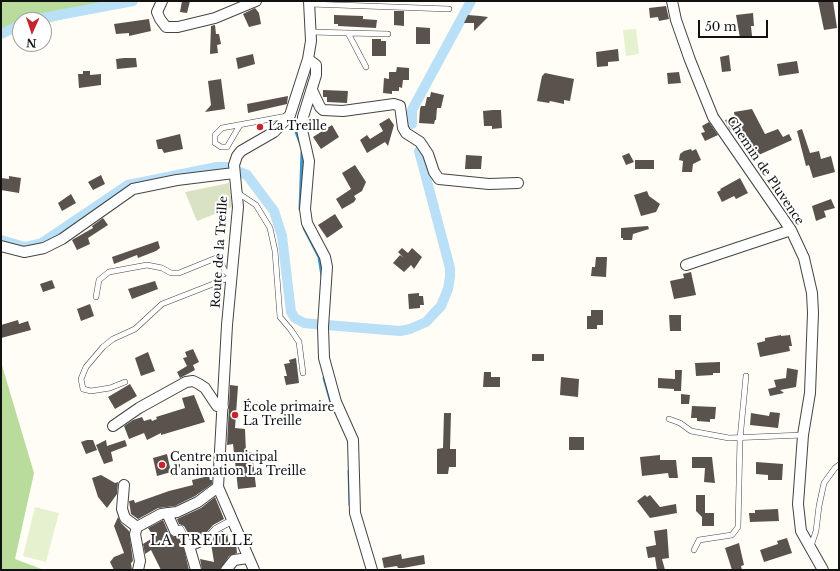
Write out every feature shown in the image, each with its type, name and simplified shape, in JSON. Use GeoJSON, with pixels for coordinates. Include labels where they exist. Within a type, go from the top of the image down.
{"type":"FeatureCollection","features":[{"type":"Feature","properties":{"kind":"street"},"geometry":{"type":"LineString","coordinates":[[162,1],[157,12],[160,19],[166,27],[178,27],[215,18],[256,1]]}},
{"type":"Feature","properties":{"kind":"street","name":"Chemin de Pluvence"},"geometry":{"type":"LineString","coordinates":[[672,1],[690,60],[713,117],[791,230],[804,258],[812,293],[813,313],[810,393],[803,435],[798,504],[801,531],[823,570]]}},
{"type":"Feature","properties":{"kind":"street"},"geometry":{"type":"LineString","coordinates":[[1,246],[24,252],[44,248],[62,239],[132,189],[234,171],[237,156],[241,151],[274,132],[290,115],[300,88],[308,59],[311,32],[310,2]]}},
{"type":"Feature","properties":{"kind":"street"},"geometry":{"type":"LineString","coordinates":[[308,59],[316,66],[316,75],[303,117],[302,130],[309,162],[305,209],[307,223],[325,257],[327,267],[323,327],[324,358],[336,402],[353,440],[355,513],[372,570]]}},
{"type":"Feature","properties":{"kind":"street"},"geometry":{"type":"LineString","coordinates":[[312,90],[323,110],[343,111],[398,104],[401,108],[406,133],[420,142],[428,154],[434,172],[439,179],[489,184],[518,183]]}},
{"type":"Feature","properties":{"kind":"street","name":"Route de la Treille"},"geometry":{"type":"LineString","coordinates":[[218,487],[231,277],[238,207],[238,193],[234,171]]}},
{"type":"Feature","properties":{"kind":"street"},"geometry":{"type":"LineString","coordinates":[[686,265],[791,230]]}},
{"type":"Feature","properties":{"kind":"street"},"geometry":{"type":"LineString","coordinates":[[113,426],[139,408],[186,382],[193,381],[205,388],[216,406],[223,407]]}},
{"type":"Feature","properties":{"kind":"street"},"geometry":{"type":"LineString","coordinates":[[124,485],[122,509],[125,518],[137,527]]}},
{"type":"Feature","properties":{"kind":"street"},"geometry":{"type":"LineString","coordinates":[[137,527],[161,514],[177,512],[198,502],[218,487],[254,570]]}},
{"type":"Feature","properties":{"kind":"street"},"geometry":{"type":"LineString","coordinates":[[167,513],[189,546],[196,570]]}},
{"type":"Feature","properties":{"kind":"street"},"geometry":{"type":"LineString","coordinates":[[189,546],[208,538],[216,529],[233,520]]}},
{"type":"Feature","properties":{"kind":"street"},"geometry":{"type":"LineString","coordinates":[[137,527],[136,534],[140,561],[138,570]]}},
{"type":"Feature","properties":{"kind":"street"},"geometry":{"type":"LineString","coordinates":[[226,570],[234,560],[248,558]]}},
{"type":"Feature","properties":{"kind":"lane"},"geometry":{"type":"LineString","coordinates":[[310,2],[449,9]]}},
{"type":"Feature","properties":{"kind":"lane"},"geometry":{"type":"LineString","coordinates":[[311,32],[388,34]]}},
{"type":"Feature","properties":{"kind":"lane"},"geometry":{"type":"LineString","coordinates":[[348,33],[366,68]]}},
{"type":"Feature","properties":{"kind":"lane"},"geometry":{"type":"LineString","coordinates":[[240,125],[227,147],[221,147],[215,143],[215,135],[219,130],[240,125],[290,115]]}},
{"type":"Feature","properties":{"kind":"lane"},"geometry":{"type":"LineString","coordinates":[[238,193],[256,204],[270,228],[276,251],[280,318],[299,342],[303,373]]}},
{"type":"Feature","properties":{"kind":"lane"},"geometry":{"type":"LineString","coordinates":[[96,296],[99,280],[109,272],[147,265],[162,268],[171,273],[179,274],[216,258],[220,261],[225,271],[231,277],[162,304],[135,329],[113,339],[103,347],[86,368],[81,379],[83,389],[91,391],[110,388],[125,382]]}},
{"type":"Feature","properties":{"kind":"lane"},"geometry":{"type":"LineString","coordinates":[[694,550],[699,540],[732,535],[738,527],[740,439],[746,376]]}},
{"type":"Feature","properties":{"kind":"lane"},"geometry":{"type":"LineString","coordinates":[[669,419],[680,423],[691,431],[740,439],[803,435]]}},
{"type":"Feature","properties":{"kind":"lane"},"geometry":{"type":"LineString","coordinates":[[810,547],[816,531],[824,483],[839,465]]}},
{"type":"Feature","properties":{"kind":"green space"},"geometry":{"type":"Polygon","coordinates":[[[1,1],[126,1],[52,22],[52,12],[12,12],[12,32],[1,35],[1,1]]]}},
{"type":"Feature","properties":{"kind":"green space"},"geometry":{"type":"Polygon","coordinates":[[[636,29],[639,54],[626,56],[623,30],[636,29]]]}},
{"type":"Feature","properties":{"kind":"green space"},"geometry":{"type":"Polygon","coordinates":[[[229,183],[232,207],[197,221],[185,192],[229,183]]]}},
{"type":"Feature","properties":{"kind":"green space"},"geometry":{"type":"Polygon","coordinates":[[[1,362],[34,473],[15,559],[44,570],[1,570],[1,362]]]}},
{"type":"Feature","properties":{"kind":"green space"},"geometry":{"type":"Polygon","coordinates":[[[35,507],[59,513],[46,562],[23,556],[35,507]]]}},
{"type":"Feature","properties":{"kind":"building"},"geometry":{"type":"Polygon","coordinates":[[[182,1],[190,1],[187,13],[180,12],[182,1]]]}},
{"type":"Feature","properties":{"kind":"building"},"geometry":{"type":"Polygon","coordinates":[[[818,1],[833,1],[837,28],[824,30],[818,1]]]}},
{"type":"Feature","properties":{"kind":"building"},"geometry":{"type":"Polygon","coordinates":[[[666,6],[669,19],[659,21],[658,17],[650,18],[649,8],[666,6]]]}},
{"type":"Feature","properties":{"kind":"building"},"geometry":{"type":"Polygon","coordinates":[[[255,8],[259,13],[261,24],[249,27],[243,14],[255,8]]]}},
{"type":"Feature","properties":{"kind":"building"},"geometry":{"type":"Polygon","coordinates":[[[394,11],[404,11],[404,26],[394,25],[394,11]]]}},
{"type":"Feature","properties":{"kind":"building"},"geometry":{"type":"Polygon","coordinates":[[[753,13],[754,26],[751,26],[752,36],[740,38],[736,15],[753,13]]]}},
{"type":"Feature","properties":{"kind":"building"},"geometry":{"type":"Polygon","coordinates":[[[334,15],[363,16],[363,19],[377,20],[376,28],[338,26],[338,24],[334,24],[334,15]]]}},
{"type":"Feature","properties":{"kind":"building"},"geometry":{"type":"Polygon","coordinates":[[[468,15],[488,17],[474,31],[474,23],[464,23],[468,15]]]}},
{"type":"Feature","properties":{"kind":"building"},"geometry":{"type":"Polygon","coordinates":[[[149,19],[151,31],[129,36],[129,33],[116,34],[114,24],[149,19]]]}},
{"type":"Feature","properties":{"kind":"building"},"geometry":{"type":"Polygon","coordinates":[[[215,25],[216,34],[219,34],[221,44],[217,45],[218,53],[210,54],[211,26],[215,25]]]}},
{"type":"Feature","properties":{"kind":"building"},"geometry":{"type":"Polygon","coordinates":[[[416,27],[430,28],[430,44],[416,44],[416,27]]]}},
{"type":"Feature","properties":{"kind":"building"},"geometry":{"type":"Polygon","coordinates":[[[372,39],[381,39],[381,41],[386,41],[386,56],[372,56],[372,39]]]}},
{"type":"Feature","properties":{"kind":"building"},"geometry":{"type":"Polygon","coordinates":[[[618,49],[619,61],[608,62],[608,66],[597,67],[596,52],[618,49]]]}},
{"type":"Feature","properties":{"kind":"building"},"geometry":{"type":"Polygon","coordinates":[[[253,54],[255,64],[238,69],[236,58],[253,54]]]}},
{"type":"Feature","properties":{"kind":"building"},"geometry":{"type":"Polygon","coordinates":[[[729,55],[731,71],[722,72],[720,57],[729,55]]]}},
{"type":"Feature","properties":{"kind":"building"},"geometry":{"type":"Polygon","coordinates":[[[136,58],[137,67],[117,69],[116,59],[136,58]]]}},
{"type":"Feature","properties":{"kind":"building"},"geometry":{"type":"Polygon","coordinates":[[[797,61],[799,73],[779,76],[777,64],[797,61]]]}},
{"type":"Feature","properties":{"kind":"building"},"geometry":{"type":"Polygon","coordinates":[[[397,67],[409,68],[409,80],[403,80],[402,88],[399,87],[399,91],[392,91],[392,94],[383,93],[384,78],[389,79],[389,72],[396,72],[397,67]]]}},
{"type":"Feature","properties":{"kind":"building"},"geometry":{"type":"Polygon","coordinates":[[[83,71],[90,71],[90,75],[101,74],[101,85],[79,88],[78,74],[83,74],[83,71]]]}},
{"type":"Feature","properties":{"kind":"building"},"geometry":{"type":"Polygon","coordinates":[[[679,72],[681,83],[668,84],[667,73],[679,72]]]}},
{"type":"Feature","properties":{"kind":"building"},"geometry":{"type":"Polygon","coordinates":[[[545,73],[574,79],[570,101],[564,100],[564,104],[550,101],[549,103],[537,101],[542,76],[545,73]]]}},
{"type":"Feature","properties":{"kind":"building"},"geometry":{"type":"Polygon","coordinates":[[[221,79],[225,109],[205,112],[211,105],[208,81],[221,79]]]}},
{"type":"Feature","properties":{"kind":"building"},"geometry":{"type":"Polygon","coordinates":[[[323,90],[348,91],[347,103],[327,102],[327,97],[323,97],[323,90]]]}},
{"type":"Feature","properties":{"kind":"building"},"geometry":{"type":"Polygon","coordinates":[[[431,92],[444,95],[441,108],[437,108],[436,120],[434,124],[419,123],[421,106],[425,106],[427,97],[430,97],[431,92]]]}},
{"type":"Feature","properties":{"kind":"building"},"geometry":{"type":"Polygon","coordinates":[[[288,96],[287,104],[248,113],[247,104],[288,96]]]}},
{"type":"Feature","properties":{"kind":"building"},"geometry":{"type":"Polygon","coordinates":[[[752,109],[765,134],[778,129],[783,137],[789,134],[792,140],[752,158],[744,142],[740,127],[730,130],[725,120],[735,118],[734,112],[752,109]]]}},
{"type":"Feature","properties":{"kind":"building"},"geometry":{"type":"Polygon","coordinates":[[[501,110],[502,128],[492,129],[492,126],[484,126],[483,111],[501,110]]]}},
{"type":"Feature","properties":{"kind":"building"},"geometry":{"type":"Polygon","coordinates":[[[389,118],[394,125],[388,146],[385,142],[367,153],[360,140],[367,135],[370,139],[383,131],[379,124],[389,118]]]}},
{"type":"Feature","properties":{"kind":"building"},"geometry":{"type":"Polygon","coordinates":[[[709,122],[718,135],[705,141],[701,133],[705,132],[702,126],[709,122]]]}},
{"type":"Feature","properties":{"kind":"building"},"geometry":{"type":"Polygon","coordinates":[[[332,125],[339,137],[321,149],[313,137],[332,125]]]}},
{"type":"Feature","properties":{"kind":"building"},"geometry":{"type":"Polygon","coordinates":[[[802,129],[810,153],[819,151],[821,159],[831,156],[835,172],[813,178],[809,165],[806,166],[797,131],[802,129]]]}},
{"type":"Feature","properties":{"kind":"building"},"geometry":{"type":"Polygon","coordinates":[[[180,134],[183,149],[164,153],[162,149],[158,149],[156,140],[180,134]]]}},
{"type":"Feature","properties":{"kind":"building"},"geometry":{"type":"Polygon","coordinates":[[[691,149],[692,151],[696,149],[701,160],[693,164],[692,172],[682,172],[683,161],[679,160],[680,154],[691,149]]]}},
{"type":"Feature","properties":{"kind":"building"},"geometry":{"type":"Polygon","coordinates":[[[629,153],[634,162],[626,165],[622,156],[629,153]]]}},
{"type":"Feature","properties":{"kind":"building"},"geometry":{"type":"Polygon","coordinates":[[[466,155],[482,156],[481,169],[465,169],[466,155]]]}},
{"type":"Feature","properties":{"kind":"building"},"geometry":{"type":"Polygon","coordinates":[[[635,160],[654,160],[654,169],[635,169],[635,160]]]}},
{"type":"Feature","properties":{"kind":"building"},"geometry":{"type":"Polygon","coordinates":[[[355,165],[366,182],[362,191],[354,196],[356,199],[354,202],[342,209],[336,199],[351,189],[342,173],[355,165]]]}},
{"type":"Feature","properties":{"kind":"building"},"geometry":{"type":"Polygon","coordinates":[[[101,175],[105,184],[93,190],[88,182],[101,175]]]}},
{"type":"Feature","properties":{"kind":"building"},"geometry":{"type":"Polygon","coordinates":[[[9,176],[21,178],[19,193],[1,190],[1,178],[9,179],[9,176]]]}},
{"type":"Feature","properties":{"kind":"building"},"geometry":{"type":"Polygon","coordinates":[[[740,178],[748,193],[736,199],[734,196],[722,202],[717,192],[740,178]]]}},
{"type":"Feature","properties":{"kind":"building"},"geometry":{"type":"Polygon","coordinates":[[[647,191],[649,196],[660,204],[656,212],[641,216],[634,195],[647,191]]]}},
{"type":"Feature","properties":{"kind":"building"},"geometry":{"type":"Polygon","coordinates":[[[71,194],[76,203],[62,211],[58,203],[71,194]]]}},
{"type":"Feature","properties":{"kind":"building"},"geometry":{"type":"Polygon","coordinates":[[[831,199],[835,208],[824,211],[826,217],[816,221],[812,206],[831,199]]]}},
{"type":"Feature","properties":{"kind":"building"},"geometry":{"type":"Polygon","coordinates":[[[335,214],[343,227],[327,238],[318,225],[335,214]]]}},
{"type":"Feature","properties":{"kind":"building"},"geometry":{"type":"Polygon","coordinates":[[[103,218],[108,225],[88,238],[90,244],[77,250],[72,240],[93,228],[92,226],[103,218]]]}},
{"type":"Feature","properties":{"kind":"building"},"geometry":{"type":"Polygon","coordinates":[[[648,226],[649,229],[633,234],[632,240],[623,240],[623,238],[621,238],[621,228],[648,226]]]}},
{"type":"Feature","properties":{"kind":"building"},"geometry":{"type":"Polygon","coordinates":[[[158,241],[160,248],[156,251],[138,258],[137,255],[114,264],[112,257],[158,241]]]}},
{"type":"Feature","properties":{"kind":"building"},"geometry":{"type":"Polygon","coordinates":[[[402,248],[408,253],[412,248],[422,257],[414,269],[411,265],[404,272],[393,263],[400,255],[404,258],[398,252],[402,248]]]}},
{"type":"Feature","properties":{"kind":"building"},"geometry":{"type":"Polygon","coordinates":[[[596,257],[607,257],[606,277],[591,276],[592,267],[595,267],[596,257]]]}},
{"type":"Feature","properties":{"kind":"building"},"geometry":{"type":"Polygon","coordinates":[[[691,272],[696,295],[674,299],[670,281],[684,278],[683,274],[691,272]]]}},
{"type":"Feature","properties":{"kind":"building"},"geometry":{"type":"Polygon","coordinates":[[[52,280],[55,288],[43,292],[40,284],[52,280]]]}},
{"type":"Feature","properties":{"kind":"building"},"geometry":{"type":"Polygon","coordinates":[[[155,281],[158,289],[132,299],[128,289],[155,281]]]}},
{"type":"Feature","properties":{"kind":"building"},"geometry":{"type":"Polygon","coordinates":[[[419,293],[419,296],[423,296],[424,305],[420,305],[420,308],[409,309],[408,294],[419,293]]]}},
{"type":"Feature","properties":{"kind":"building"},"geometry":{"type":"Polygon","coordinates":[[[90,304],[94,316],[81,321],[77,309],[90,304]]]}},
{"type":"Feature","properties":{"kind":"building"},"geometry":{"type":"Polygon","coordinates":[[[591,310],[603,310],[603,325],[597,325],[597,329],[587,329],[587,316],[591,316],[591,310]]]}},
{"type":"Feature","properties":{"kind":"building"},"geometry":{"type":"Polygon","coordinates":[[[669,315],[681,315],[681,331],[670,331],[669,315]]]}},
{"type":"Feature","properties":{"kind":"building"},"geometry":{"type":"Polygon","coordinates":[[[18,320],[19,324],[28,321],[31,330],[1,338],[1,325],[18,320]]]}},
{"type":"Feature","properties":{"kind":"building"},"geometry":{"type":"Polygon","coordinates":[[[790,335],[792,346],[789,346],[790,351],[760,357],[757,343],[765,341],[765,338],[790,335]]]}},
{"type":"Feature","properties":{"kind":"building"},"geometry":{"type":"Polygon","coordinates":[[[193,349],[199,362],[193,365],[195,370],[180,378],[177,372],[187,366],[183,358],[187,357],[185,352],[193,349]]]}},
{"type":"Feature","properties":{"kind":"building"},"geometry":{"type":"Polygon","coordinates":[[[148,352],[155,371],[141,376],[135,358],[148,352]]]}},
{"type":"Feature","properties":{"kind":"building"},"geometry":{"type":"Polygon","coordinates":[[[532,354],[544,354],[544,361],[532,361],[532,354]]]}},
{"type":"Feature","properties":{"kind":"building"},"geometry":{"type":"Polygon","coordinates":[[[296,358],[299,383],[286,385],[284,376],[287,376],[284,364],[290,363],[289,360],[296,358]]]}},
{"type":"Feature","properties":{"kind":"building"},"geometry":{"type":"Polygon","coordinates":[[[720,362],[720,373],[696,376],[695,363],[720,362]]]}},
{"type":"Feature","properties":{"kind":"building"},"geometry":{"type":"Polygon","coordinates":[[[787,368],[798,370],[796,387],[780,390],[784,393],[770,396],[768,389],[776,387],[774,380],[786,378],[787,368]]]}},
{"type":"Feature","properties":{"kind":"building"},"geometry":{"type":"Polygon","coordinates":[[[675,370],[682,370],[681,391],[658,388],[658,378],[675,379],[675,370]]]}},
{"type":"Feature","properties":{"kind":"building"},"geometry":{"type":"Polygon","coordinates":[[[484,372],[491,372],[491,377],[500,377],[500,387],[483,387],[484,372]]]}},
{"type":"Feature","properties":{"kind":"building"},"geometry":{"type":"Polygon","coordinates":[[[561,377],[579,379],[578,397],[560,395],[561,377]]]}},
{"type":"Feature","properties":{"kind":"building"},"geometry":{"type":"Polygon","coordinates":[[[130,384],[137,396],[115,409],[108,397],[130,384]]]}},
{"type":"Feature","properties":{"kind":"building"},"geometry":{"type":"Polygon","coordinates":[[[230,385],[238,386],[235,428],[245,429],[246,453],[252,452],[256,487],[238,489],[233,444],[227,445],[230,385]]]}},
{"type":"Feature","properties":{"kind":"building"},"geometry":{"type":"Polygon","coordinates":[[[681,394],[690,395],[689,404],[681,404],[681,394]]]}},
{"type":"Feature","properties":{"kind":"building"},"geometry":{"type":"Polygon","coordinates":[[[194,395],[205,422],[161,435],[161,433],[147,440],[144,433],[129,439],[124,426],[133,420],[142,417],[144,421],[151,419],[152,421],[157,419],[156,417],[185,408],[182,398],[194,395]]]}},
{"type":"Feature","properties":{"kind":"building"},"geometry":{"type":"Polygon","coordinates":[[[692,406],[716,407],[715,419],[710,419],[710,422],[697,421],[697,418],[691,418],[692,406]]]}},
{"type":"Feature","properties":{"kind":"building"},"geometry":{"type":"Polygon","coordinates":[[[770,412],[780,413],[778,428],[750,425],[751,413],[769,416],[770,412]]]}},
{"type":"Feature","properties":{"kind":"building"},"geometry":{"type":"Polygon","coordinates":[[[444,413],[451,413],[450,449],[456,449],[456,467],[449,467],[448,474],[437,474],[437,449],[443,448],[444,413]]]}},
{"type":"Feature","properties":{"kind":"building"},"geometry":{"type":"Polygon","coordinates":[[[569,437],[584,437],[584,450],[569,450],[569,437]]]}},
{"type":"Feature","properties":{"kind":"building"},"geometry":{"type":"Polygon","coordinates":[[[93,440],[97,450],[86,454],[81,442],[93,440]]]}},
{"type":"Feature","properties":{"kind":"building"},"geometry":{"type":"Polygon","coordinates":[[[106,440],[107,446],[125,440],[127,446],[111,452],[113,461],[104,464],[96,445],[106,440]]]}},
{"type":"Feature","properties":{"kind":"building","name":"Centre municipal d'animation La Treille"},"geometry":{"type":"Polygon","coordinates":[[[167,454],[171,472],[157,476],[153,458],[167,454]]]}},
{"type":"Feature","properties":{"kind":"building"},"geometry":{"type":"Polygon","coordinates":[[[660,455],[660,460],[676,460],[678,478],[669,478],[668,473],[642,476],[640,457],[660,455]]]}},
{"type":"Feature","properties":{"kind":"building"},"geometry":{"type":"Polygon","coordinates":[[[692,457],[712,457],[715,483],[704,482],[705,468],[692,468],[692,457]]]}},
{"type":"Feature","properties":{"kind":"building"},"geometry":{"type":"Polygon","coordinates":[[[756,462],[783,464],[782,480],[768,480],[768,475],[756,474],[756,462]]]}},
{"type":"Feature","properties":{"kind":"building"},"geometry":{"type":"Polygon","coordinates":[[[101,475],[115,483],[118,482],[117,494],[107,508],[98,497],[92,478],[101,475]]]}},
{"type":"Feature","properties":{"kind":"building"},"geometry":{"type":"Polygon","coordinates":[[[209,476],[210,480],[212,480],[212,484],[195,496],[175,506],[158,508],[138,519],[131,514],[129,501],[134,500],[135,503],[169,491],[193,485],[192,480],[209,476]]]}},
{"type":"Feature","properties":{"kind":"building"},"geometry":{"type":"Polygon","coordinates":[[[645,495],[647,497],[650,495],[660,507],[676,504],[677,513],[650,518],[637,501],[645,495]]]}},
{"type":"Feature","properties":{"kind":"building"},"geometry":{"type":"Polygon","coordinates":[[[696,495],[705,495],[705,513],[714,513],[714,526],[702,526],[702,517],[696,511],[696,495]]]}},
{"type":"Feature","properties":{"kind":"building"},"geometry":{"type":"Polygon","coordinates":[[[215,497],[224,519],[213,525],[207,532],[191,538],[184,526],[179,524],[177,519],[201,508],[215,497]]]}},
{"type":"Feature","properties":{"kind":"building"},"geometry":{"type":"Polygon","coordinates":[[[778,509],[779,521],[750,522],[749,513],[755,513],[755,510],[778,509]]]}},
{"type":"Feature","properties":{"kind":"building"},"geometry":{"type":"Polygon","coordinates":[[[118,517],[121,523],[129,531],[133,561],[131,563],[132,570],[114,570],[110,562],[114,557],[124,553],[114,526],[118,517]]]}},
{"type":"Feature","properties":{"kind":"building"},"geometry":{"type":"Polygon","coordinates":[[[163,520],[169,534],[174,537],[178,536],[183,545],[189,570],[161,570],[151,550],[145,554],[143,544],[154,537],[148,528],[163,520]]]}},
{"type":"Feature","properties":{"kind":"building"},"geometry":{"type":"Polygon","coordinates":[[[667,529],[669,558],[662,559],[665,570],[657,570],[655,557],[648,558],[646,547],[656,545],[654,531],[667,529]]]}},
{"type":"Feature","properties":{"kind":"building"},"geometry":{"type":"Polygon","coordinates":[[[223,531],[224,534],[227,533],[229,545],[236,544],[237,553],[229,556],[220,570],[202,570],[200,559],[214,562],[211,543],[219,533],[223,531]]]}},
{"type":"Feature","properties":{"kind":"building"},"geometry":{"type":"Polygon","coordinates":[[[787,538],[792,553],[764,562],[760,550],[778,544],[777,541],[787,538]]]}},
{"type":"Feature","properties":{"kind":"building"},"geometry":{"type":"Polygon","coordinates":[[[739,543],[744,565],[741,566],[742,570],[732,570],[725,548],[739,543]]]}},
{"type":"Feature","properties":{"kind":"building"},"geometry":{"type":"Polygon","coordinates":[[[401,554],[402,559],[424,555],[425,564],[403,568],[398,568],[397,566],[384,568],[382,558],[401,554]]]}},
{"type":"Feature","properties":{"kind":"waterway"},"geometry":{"type":"LineString","coordinates":[[52,16],[133,1]]}},
{"type":"Feature","properties":{"kind":"waterway"},"geometry":{"type":"LineString","coordinates":[[412,124],[412,110],[471,1]]}},
{"type":"Feature","properties":{"kind":"waterway"},"geometry":{"type":"LineString","coordinates":[[1,34],[12,29]]}},
{"type":"Feature","properties":{"kind":"waterway"},"geometry":{"type":"LineString","coordinates":[[296,132],[301,145]]}},
{"type":"Feature","properties":{"kind":"waterway"},"geometry":{"type":"LineString","coordinates":[[1,240],[25,247],[42,243],[128,185],[217,167],[227,167],[247,175],[274,211],[282,236],[291,312],[295,318],[304,323],[314,324],[400,331],[410,329],[426,322],[441,306],[448,289],[450,277],[450,268],[419,151]]}},
{"type":"Feature","properties":{"kind":"waterway"},"geometry":{"type":"LineString","coordinates":[[300,209],[302,152]]}},
{"type":"Feature","properties":{"kind":"waterway"},"geometry":{"type":"LineString","coordinates":[[304,228],[319,257],[322,276]]}},
{"type":"Feature","properties":{"kind":"waterway"},"geometry":{"type":"LineString","coordinates":[[324,378],[335,412]]}},
{"type":"Feature","properties":{"kind":"waterway"},"geometry":{"type":"LineString","coordinates":[[349,471],[350,505]]}},
{"type":"Feature","properties":{"kind":"place","name":"La Treille"},"geometry":{"type":"Point","coordinates":[260,127]}},
{"type":"Feature","properties":{"kind":"place","name":"École primaire La Treille"},"geometry":{"type":"Point","coordinates":[235,415]}},
{"type":"Feature","properties":{"kind":"place","name":"Centre municipal d'animation La Treille"},"geometry":{"type":"Point","coordinates":[162,465]}},
{"type":"Feature","properties":{"kind":"district","name":"LA TREILLE"},"geometry":{"type":"Point","coordinates":[202,541]}}]}
